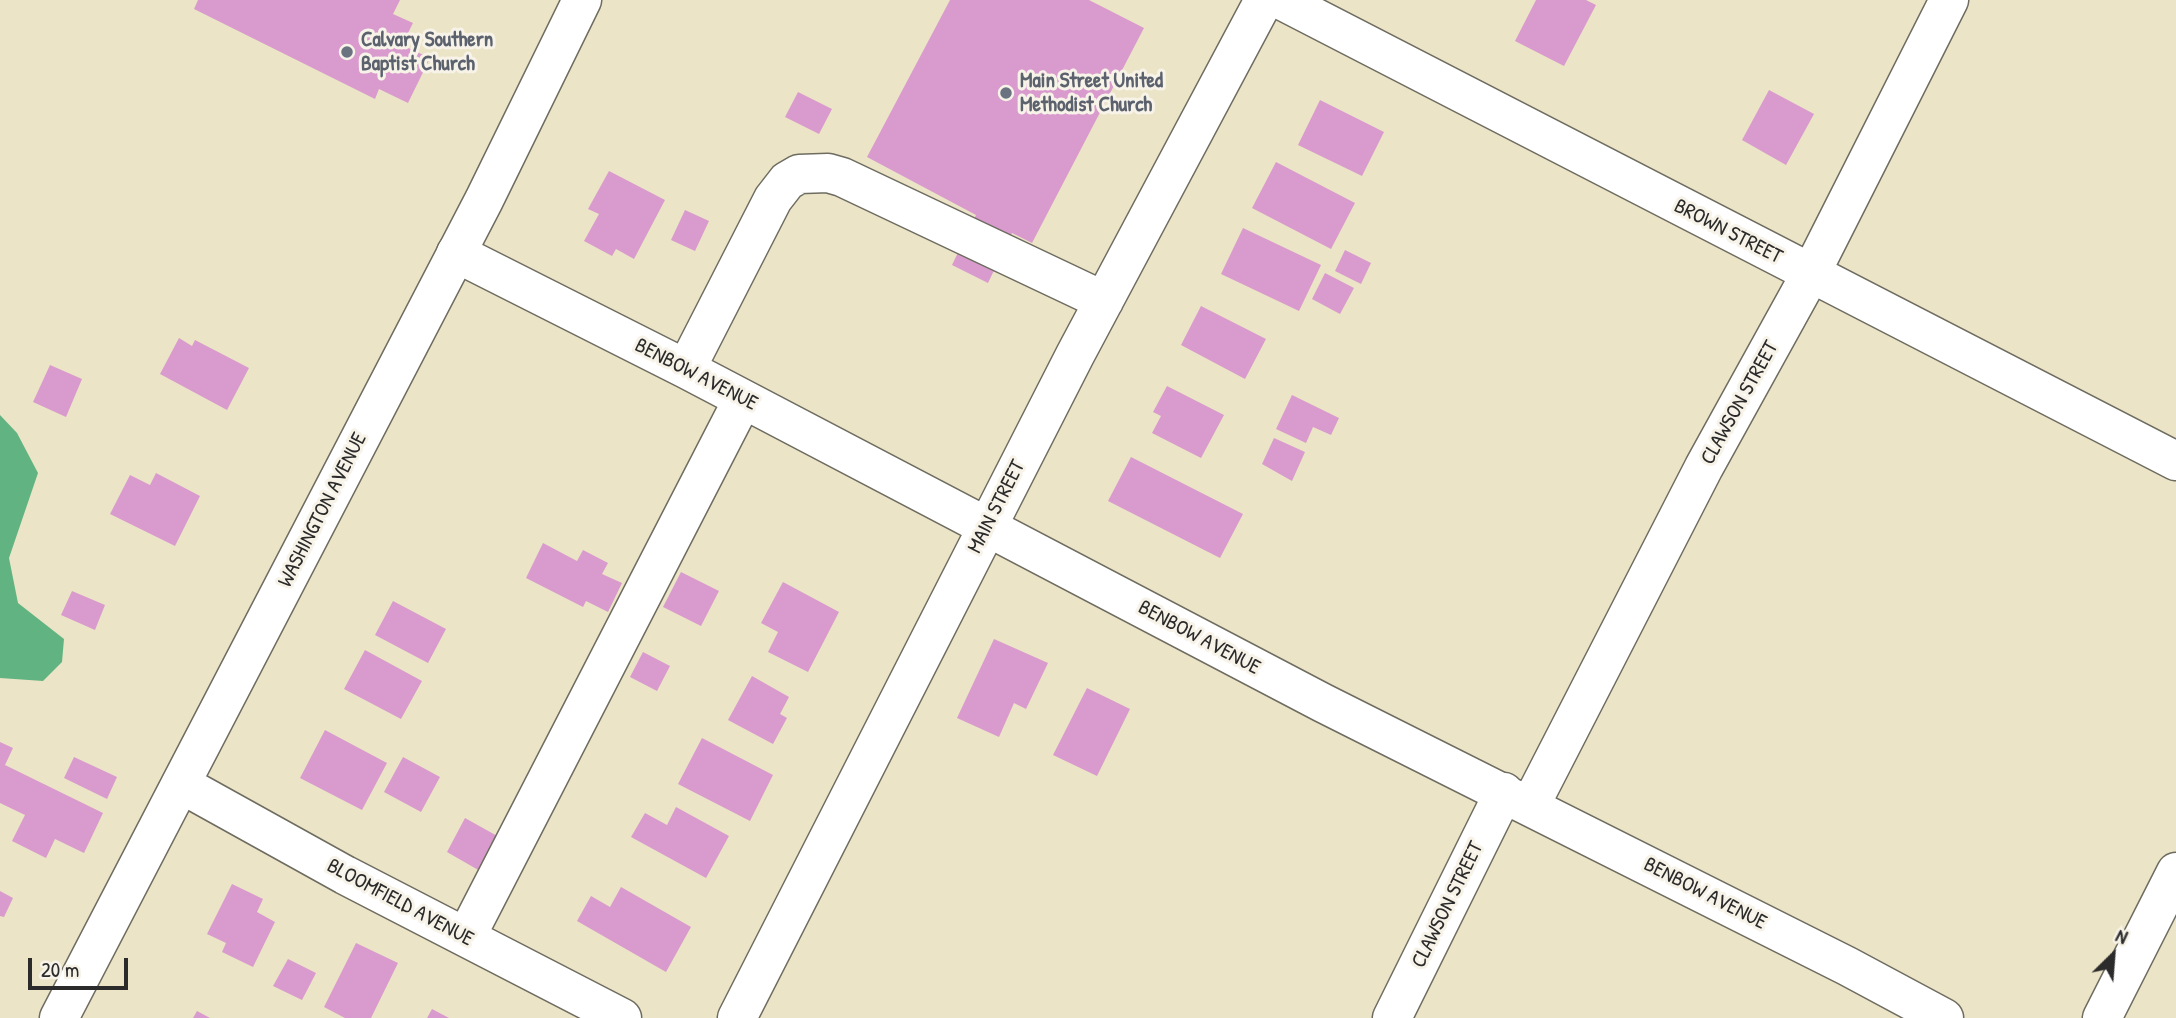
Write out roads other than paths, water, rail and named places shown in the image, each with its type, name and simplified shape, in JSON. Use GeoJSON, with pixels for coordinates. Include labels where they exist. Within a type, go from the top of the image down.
{"type":"FeatureCollection","features":[{"type":"Feature","properties":{"kind":"street","name":"WASHINGTON AVENUE"},"geometry":{"type":"LineString","coordinates":[[59,1018],[456,253],[582,0]]}},
{"type":"Feature","properties":{"kind":"street","name":"MAIN STREET"},"geometry":{"type":"LineString","coordinates":[[737,1018],[1104,301],[1264,0]]}},
{"type":"Feature","properties":{"kind":"street","name":"BROWN STREET"},"geometry":{"type":"LineString","coordinates":[[1281,0],[1810,275],[2176,461]]}},
{"type":"Feature","properties":{"kind":"street","name":"CLAWSON STREET"},"geometry":{"type":"LineString","coordinates":[[1392,1018],[1810,275],[1949,0]]}},
{"type":"Feature","properties":{"kind":"street"},"geometry":{"type":"LineString","coordinates":[[685,369],[773,199],[788,181],[799,174],[828,173],[842,177],[1104,301]]}},
{"type":"Feature","properties":{"kind":"street","name":"BENBOW AVENUE"},"geometry":{"type":"LineString","coordinates":[[456,253],[744,399],[1323,703],[1517,799],[1944,1018]]}},
{"type":"Feature","properties":{"kind":"street"},"geometry":{"type":"LineString","coordinates":[[466,937],[744,399]]}},
{"type":"Feature","properties":{"kind":"street","name":"BLOOMFIELD AVENUE"},"geometry":{"type":"LineString","coordinates":[[181,785],[622,1018]]}},
{"type":"Feature","properties":{"kind":"street"},"geometry":{"type":"LineString","coordinates":[[2102,1018],[2176,872]]}},
{"type":"Feature","properties":{"kind":"place","name":"Calvary Southern Baptist Church"},"geometry":{"type":"Point","coordinates":[347,52]}},
{"type":"Feature","properties":{"kind":"place","name":"Main Street United Methodist Church"},"geometry":{"type":"Point","coordinates":[1006,93]}}]}
